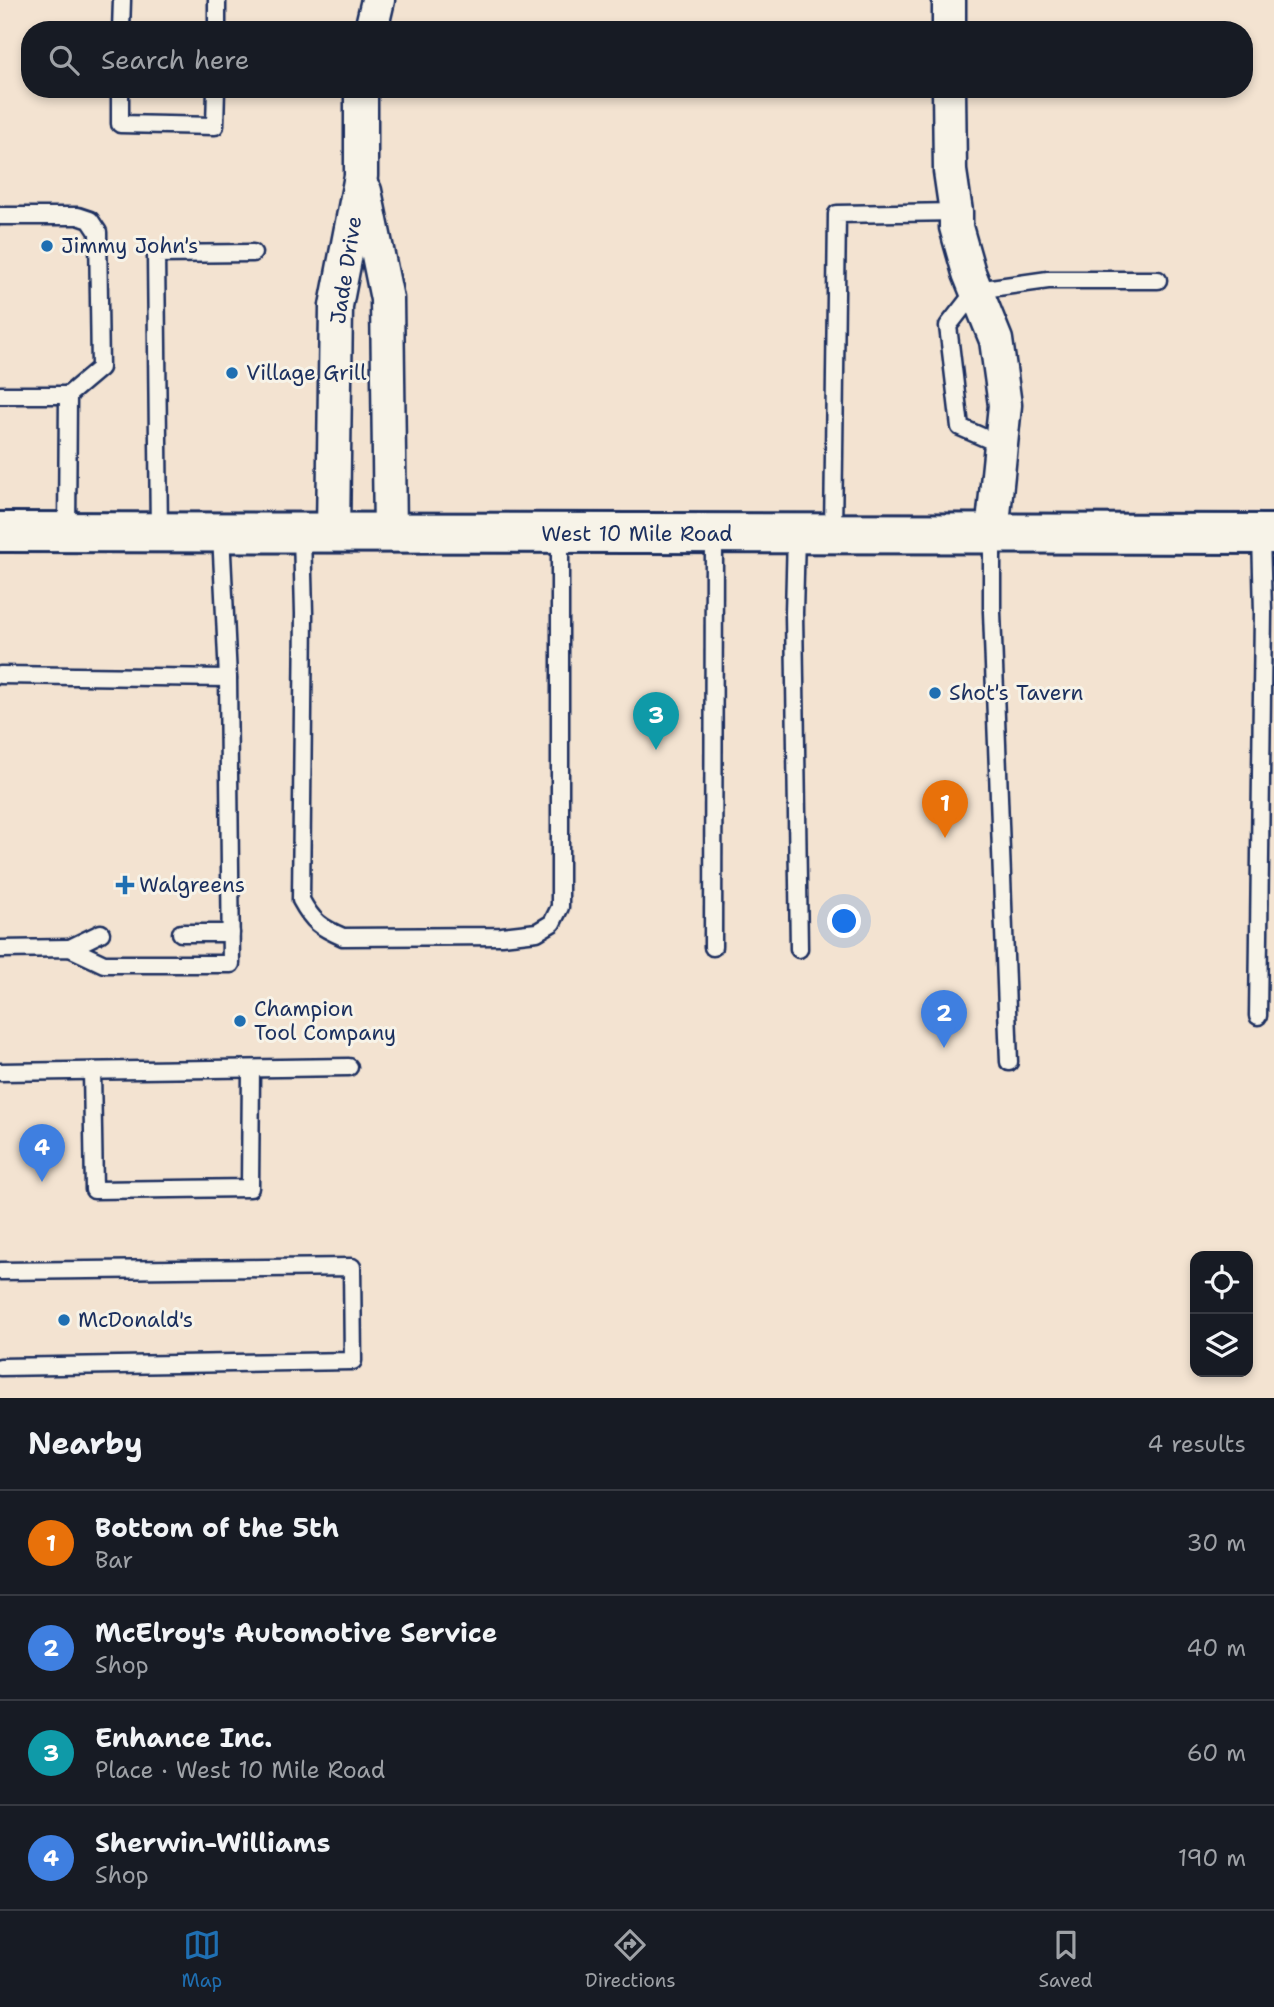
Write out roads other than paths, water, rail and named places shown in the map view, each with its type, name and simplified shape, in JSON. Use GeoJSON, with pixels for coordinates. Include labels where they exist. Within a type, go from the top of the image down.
{"type":"FeatureCollection","features":[{"type":"Feature","properties":{"kind":"street"},"geometry":{"type":"LineString","coordinates":[[374,21],[378,0]]}},
{"type":"Feature","properties":{"kind":"street"},"geometry":{"type":"LineString","coordinates":[[949,0],[949,21]]}},
{"type":"Feature","properties":{"kind":"street","name":"Jade Drive"},"geometry":{"type":"LineString","coordinates":[[317,533],[336,306],[361,176],[361,98]]}},
{"type":"Feature","properties":{"kind":"street"},"geometry":{"type":"LineString","coordinates":[[949,98],[950,171],[956,228],[996,340],[1005,405],[992,534]]}},
{"type":"Feature","properties":{"kind":"street","name":"Jade Drive"},"geometry":{"type":"LineString","coordinates":[[361,176],[387,299],[390,533]]}},
{"type":"Feature","properties":{"kind":"street","name":"West 10 Mile Road"},"geometry":{"type":"LineString","coordinates":[[0,533],[1267,534]]}},
{"type":"Feature","properties":{"kind":"lane"},"geometry":{"type":"LineString","coordinates":[[121,21],[122,0]]}},
{"type":"Feature","properties":{"kind":"lane"},"geometry":{"type":"LineString","coordinates":[[217,0],[217,21]]}},
{"type":"Feature","properties":{"kind":"lane"},"geometry":{"type":"LineString","coordinates":[[120,98],[120,124],[215,126],[216,98]]}},
{"type":"Feature","properties":{"kind":"lane"},"geometry":{"type":"LineString","coordinates":[[799,949],[794,612],[814,534],[837,214],[956,212]]}},
{"type":"Feature","properties":{"kind":"lane"},"geometry":{"type":"LineString","coordinates":[[0,216],[78,216],[90,220],[99,232],[100,368],[68,395],[0,395]]}},
{"type":"Feature","properties":{"kind":"lane"},"geometry":{"type":"LineString","coordinates":[[159,533],[156,254],[253,253]]}},
{"type":"Feature","properties":{"kind":"lane"},"geometry":{"type":"LineString","coordinates":[[1001,444],[960,426],[948,326],[976,290],[1048,280],[1158,280]]}},
{"type":"Feature","properties":{"kind":"lane"},"geometry":{"type":"LineString","coordinates":[[67,532],[68,395]]}},
{"type":"Feature","properties":{"kind":"lane"},"geometry":{"type":"LineString","coordinates":[[70,948],[103,964],[231,964],[228,678],[221,533]]}},
{"type":"Feature","properties":{"kind":"lane"},"geometry":{"type":"LineString","coordinates":[[317,533],[304,627],[302,900],[308,913],[322,928],[343,937],[356,937],[502,936],[537,932],[552,923],[560,907],[560,533]]}},
{"type":"Feature","properties":{"kind":"lane"},"geometry":{"type":"LineString","coordinates":[[713,947],[714,534]]}},
{"type":"Feature","properties":{"kind":"lane"},"geometry":{"type":"LineString","coordinates":[[992,534],[992,612],[1009,1062]]}},
{"type":"Feature","properties":{"kind":"lane"},"geometry":{"type":"LineString","coordinates":[[1258,1016],[1263,613],[1267,534]]}},
{"type":"Feature","properties":{"kind":"lane"},"geometry":{"type":"LineString","coordinates":[[0,674],[228,678]]}},
{"type":"Feature","properties":{"kind":"lane"},"geometry":{"type":"LineString","coordinates":[[0,949],[70,948],[101,933]]}},
{"type":"Feature","properties":{"kind":"lane"},"geometry":{"type":"LineString","coordinates":[[181,933],[231,933]]}},
{"type":"Feature","properties":{"kind":"lane"},"geometry":{"type":"LineString","coordinates":[[0,1072],[349,1068]]}},
{"type":"Feature","properties":{"kind":"lane"},"geometry":{"type":"LineString","coordinates":[[92,1071],[94,1191],[250,1188],[251,1069]]}},
{"type":"Feature","properties":{"kind":"lane"},"geometry":{"type":"LineString","coordinates":[[0,1271],[352,1267],[353,1361],[0,1367]]}},
{"type":"Feature","properties":{"kind":"place","name":"Jimmy John's"},"geometry":{"type":"Point","coordinates":[47,246]}},
{"type":"Feature","properties":{"kind":"place","name":"Village Grill"},"geometry":{"type":"Point","coordinates":[232,373]}},
{"type":"Feature","properties":{"kind":"place","name":"Shot's Tavern"},"geometry":{"type":"Point","coordinates":[935,693]}},
{"type":"Feature","properties":{"kind":"place","name":"Enhance Inc."},"geometry":{"type":"Point","coordinates":[656,750]}},
{"type":"Feature","properties":{"kind":"place","name":"Bottom of the 5th"},"geometry":{"type":"Point","coordinates":[945,838]}},
{"type":"Feature","properties":{"kind":"place","name":"Walgreens"},"geometry":{"type":"Point","coordinates":[125,885]}},
{"type":"Feature","properties":{"kind":"place","name":"Champion Tool Company"},"geometry":{"type":"Point","coordinates":[240,1021]}},
{"type":"Feature","properties":{"kind":"place","name":"McElroy's Automotive Service"},"geometry":{"type":"Point","coordinates":[944,1048]}},
{"type":"Feature","properties":{"kind":"place","name":"Sherwin-Williams"},"geometry":{"type":"Point","coordinates":[42,1182]}},
{"type":"Feature","properties":{"kind":"place","name":"McDonald's"},"geometry":{"type":"Point","coordinates":[64,1320]}}]}
